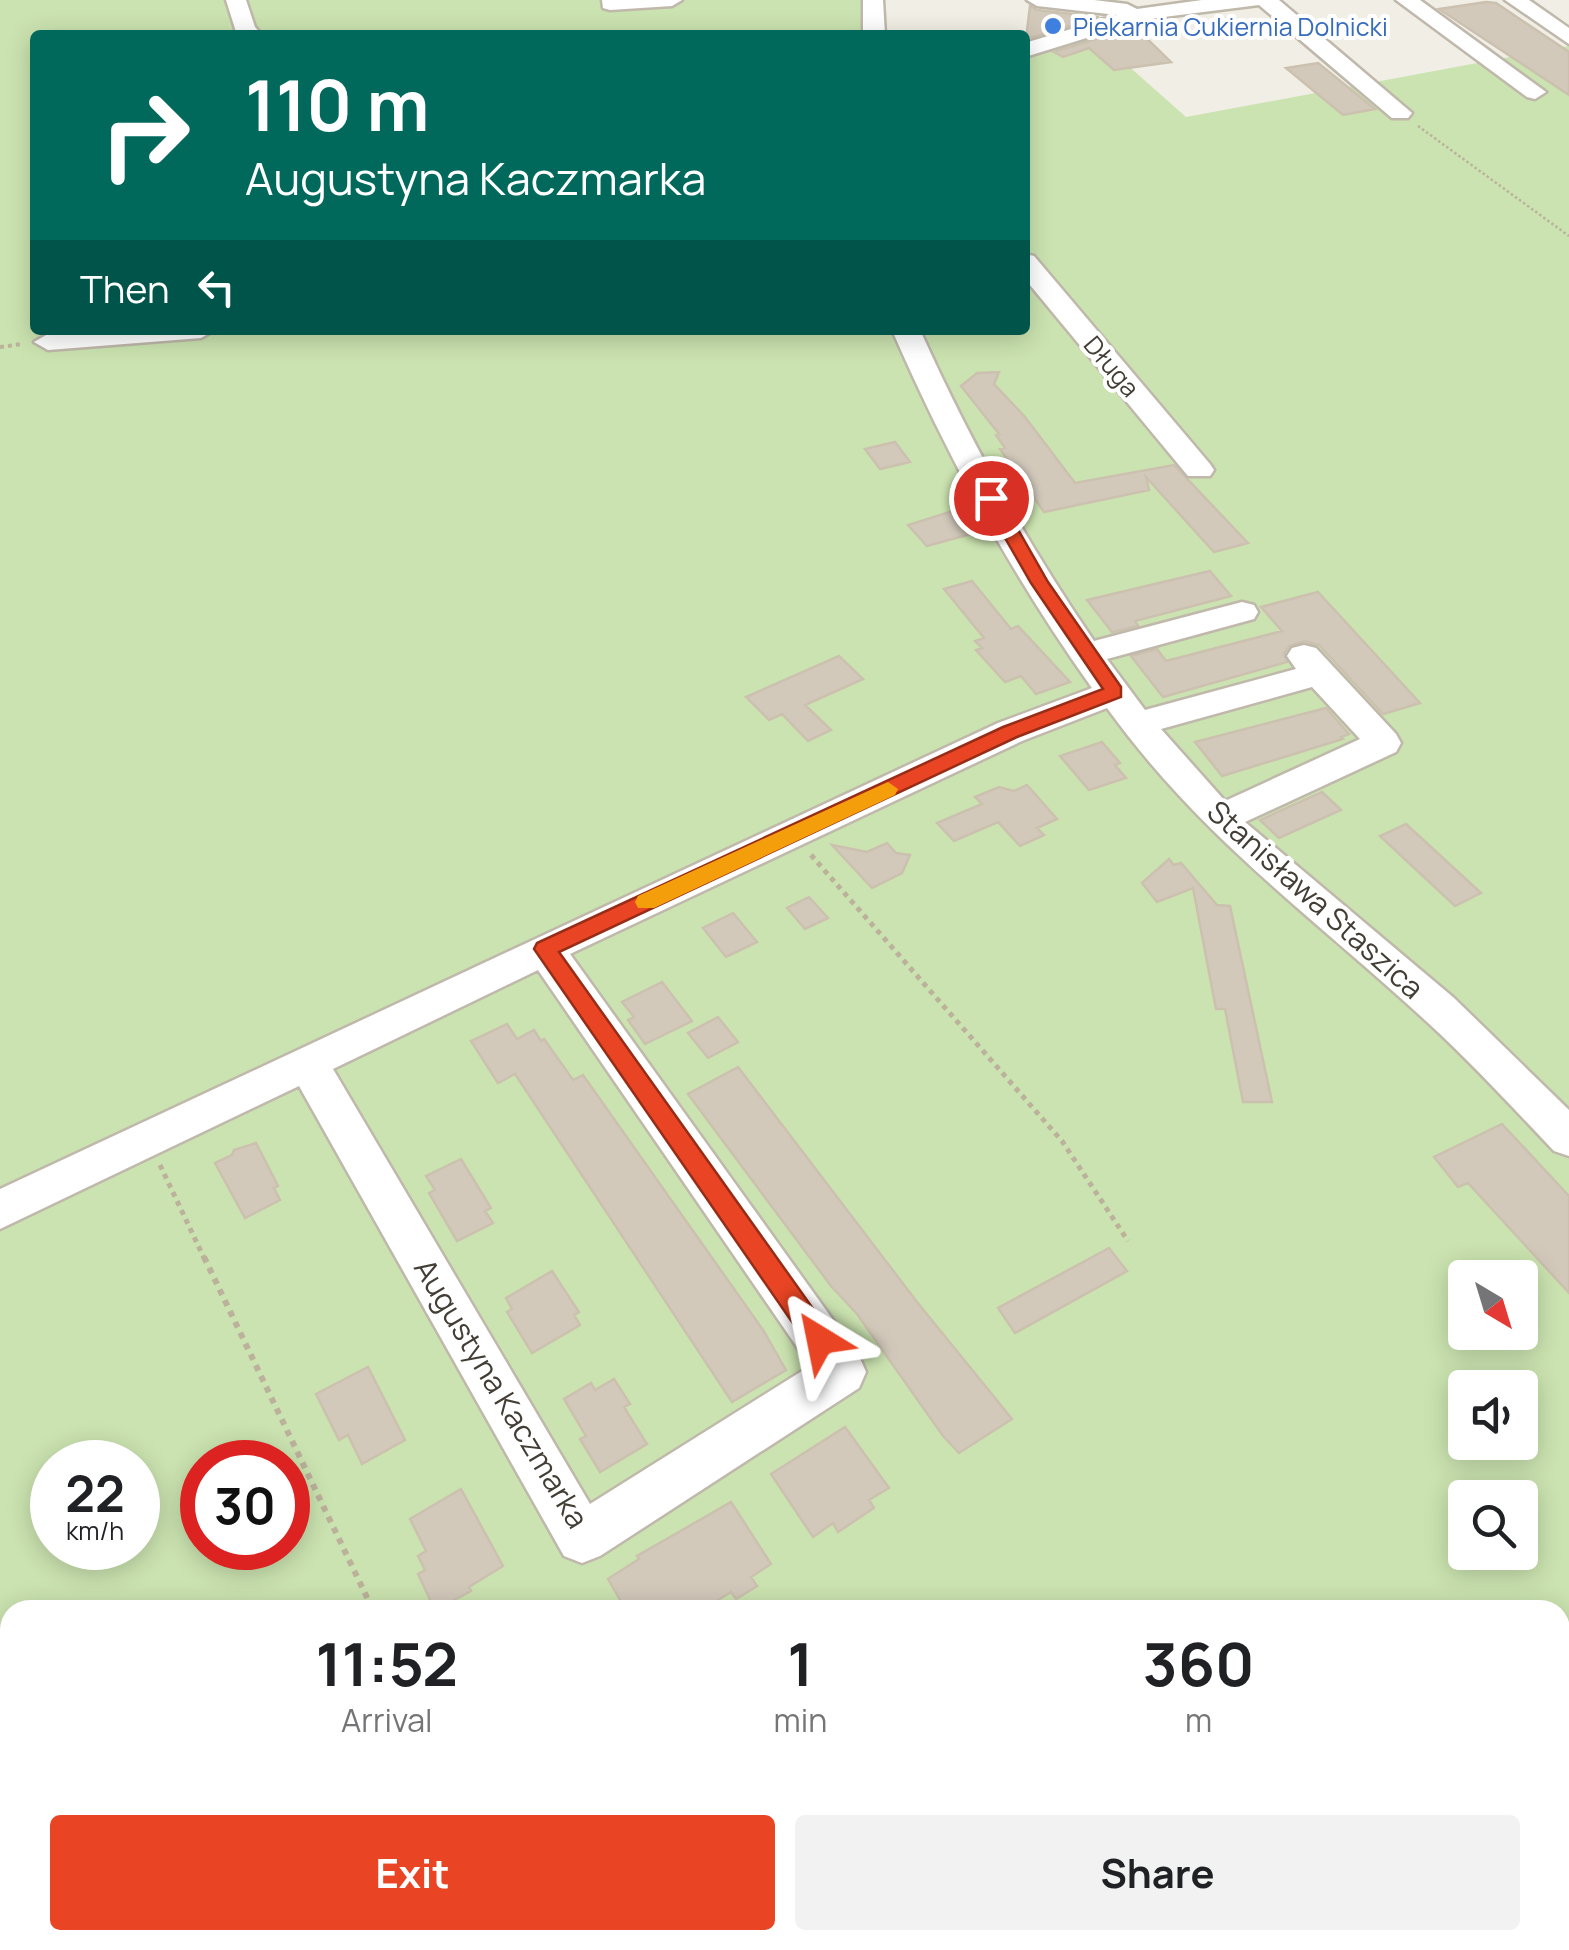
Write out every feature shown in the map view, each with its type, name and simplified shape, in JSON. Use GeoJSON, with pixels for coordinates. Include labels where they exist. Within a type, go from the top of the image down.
{"type":"FeatureCollection","features":[{"type":"Feature","properties":{"kind":"street"},"geometry":{"type":"LineString","coordinates":[[236,0],[245,30]]}},
{"type":"Feature","properties":{"kind":"street"},"geometry":{"type":"LineString","coordinates":[[610,4],[672,0]]}},
{"type":"Feature","properties":{"kind":"street"},"geometry":{"type":"LineString","coordinates":[[872,0],[874,30]]}},
{"type":"Feature","properties":{"kind":"street"},"geometry":{"type":"LineString","coordinates":[[1037,0],[1146,13]]}},
{"type":"Feature","properties":{"kind":"street"},"geometry":{"type":"LineString","coordinates":[[1030,48],[1146,13],[1255,0]]}},
{"type":"Feature","properties":{"kind":"street"},"geometry":{"type":"LineString","coordinates":[[1266,0],[1400,113]]}},
{"type":"Feature","properties":{"kind":"street"},"geometry":{"type":"LineString","coordinates":[[1406,0],[1535,92]]}},
{"type":"Feature","properties":{"kind":"street"},"geometry":{"type":"LineString","coordinates":[[1515,0],[1569,38]]}},
{"type":"Feature","properties":{"kind":"street"},"geometry":{"type":"LineString","coordinates":[[1550,0],[1569,13]]}},
{"type":"Feature","properties":{"kind":"street","name":"Długa"},"geometry":{"type":"LineString","coordinates":[[1030,268],[1200,470]]}},
{"type":"Feature","properties":{"kind":"street"},"geometry":{"type":"LineString","coordinates":[[48,342],[142,335]]}},
{"type":"Feature","properties":{"kind":"street","name":"Stanisława Staszica"},"geometry":{"type":"LineString","coordinates":[[908,335],[926,379],[975,471],[1086,654],[1114,692],[1220,818],[1440,1010],[1569,1138]]}},
{"type":"Feature","properties":{"kind":"street"},"geometry":{"type":"LineString","coordinates":[[1086,654],[1242,612]]}},
{"type":"Feature","properties":{"kind":"street"},"geometry":{"type":"LineString","coordinates":[[1140,723],[1302,668],[1383,743],[1220,818]]}},
{"type":"Feature","properties":{"kind":"street"},"geometry":{"type":"LineString","coordinates":[[0,1210],[1010,732],[1114,692]]}},
{"type":"Feature","properties":{"kind":"street","name":"Augustyna Kaczmarka"},"geometry":{"type":"LineString","coordinates":[[307,1062],[582,1538],[842,1372],[545,949]]}},
{"type":"Feature","properties":{"kind":"path"},"geometry":{"type":"LineString","coordinates":[[1400,113],[1569,236]]}},
{"type":"Feature","properties":{"kind":"path"},"geometry":{"type":"LineString","coordinates":[[792,834],[1062,1141],[1128,1241]]}},
{"type":"Feature","properties":{"kind":"path"},"geometry":{"type":"LineString","coordinates":[[148,1140],[369,1600]]}},
{"type":"Feature","properties":{"kind":"green space"},"geometry":{"type":"Polygon","coordinates":[[[0,0],[865,0],[865,30],[30,30],[30,335],[1030,335],[1030,51],[1090,32],[1186,117],[1569,46],[1569,1600],[0,1600],[0,0]]]}},
{"type":"Feature","properties":{"kind":"building"},"geometry":{"type":"Polygon","coordinates":[[[1496,3],[1569,52],[1569,95],[1439,9],[1496,3]]]}},
{"type":"Feature","properties":{"kind":"building"},"geometry":{"type":"Polygon","coordinates":[[[1030,6],[1099,17],[1030,38],[1030,6]]]}},
{"type":"Feature","properties":{"kind":"building"},"geometry":{"type":"Polygon","coordinates":[[[1135,27],[1171,62],[1114,70],[1089,48],[1063,57],[1054,52],[1135,27]]]}},
{"type":"Feature","properties":{"kind":"building"},"geometry":{"type":"Polygon","coordinates":[[[1318,63],[1375,109],[1343,115],[1286,68],[1318,63]]]}},
{"type":"Feature","properties":{"kind":"building"},"geometry":{"type":"Polygon","coordinates":[[[999,372],[994,384],[1025,417],[1075,483],[1174,465],[1248,543],[1214,552],[1146,477],[1149,490],[1044,512],[1000,449],[1005,448],[996,435],[999,434],[961,386],[977,373],[999,372]]]}},
{"type":"Feature","properties":{"kind":"building"},"geometry":{"type":"Polygon","coordinates":[[[895,442],[910,462],[880,469],[865,449],[895,442]]]}},
{"type":"Feature","properties":{"kind":"building"},"geometry":{"type":"Polygon","coordinates":[[[953,511],[974,533],[927,546],[908,525],[953,511]]]}},
{"type":"Feature","properties":{"kind":"building"},"geometry":{"type":"Polygon","coordinates":[[[1210,571],[1231,596],[1135,621],[1138,626],[1112,632],[1087,600],[1210,571]]]}},
{"type":"Feature","properties":{"kind":"building"},"geometry":{"type":"Polygon","coordinates":[[[972,581],[1011,629],[1018,626],[1070,682],[1036,694],[1021,676],[1005,682],[976,650],[982,648],[975,641],[984,638],[944,589],[972,581]]]}},
{"type":"Feature","properties":{"kind":"building"},"geometry":{"type":"Polygon","coordinates":[[[1318,592],[1420,703],[1383,714],[1319,645],[1305,641],[1289,646],[1284,654],[1287,662],[1163,697],[1131,656],[1157,649],[1166,661],[1282,631],[1261,607],[1318,592]]]}},
{"type":"Feature","properties":{"kind":"building"},"geometry":{"type":"Polygon","coordinates":[[[839,656],[863,679],[805,705],[831,730],[808,741],[782,714],[769,720],[746,697],[839,656]]]}},
{"type":"Feature","properties":{"kind":"building"},"geometry":{"type":"Polygon","coordinates":[[[1326,708],[1349,734],[1343,739],[1222,776],[1195,742],[1326,708]]]}},
{"type":"Feature","properties":{"kind":"building"},"geometry":{"type":"Polygon","coordinates":[[[1102,742],[1120,763],[1115,765],[1126,778],[1089,790],[1060,756],[1102,742]]]}},
{"type":"Feature","properties":{"kind":"building"},"geometry":{"type":"Polygon","coordinates":[[[1027,785],[1057,819],[1037,828],[1044,835],[1020,846],[998,822],[954,841],[937,823],[982,804],[975,797],[999,787],[1014,791],[1027,785]]]}},
{"type":"Feature","properties":{"kind":"building"},"geometry":{"type":"Polygon","coordinates":[[[1322,792],[1341,810],[1279,838],[1260,820],[1322,792]]]}},
{"type":"Feature","properties":{"kind":"building"},"geometry":{"type":"Polygon","coordinates":[[[1406,824],[1481,893],[1455,906],[1380,836],[1406,824]]]}},
{"type":"Feature","properties":{"kind":"building"},"geometry":{"type":"Polygon","coordinates":[[[887,843],[896,853],[910,855],[902,873],[872,888],[832,845],[867,852],[887,843]]]}},
{"type":"Feature","properties":{"kind":"building"},"geometry":{"type":"Polygon","coordinates":[[[1169,859],[1174,865],[1181,863],[1217,905],[1230,906],[1272,1102],[1243,1102],[1225,1009],[1216,1009],[1193,888],[1157,902],[1142,883],[1169,859]]]}},
{"type":"Feature","properties":{"kind":"building"},"geometry":{"type":"Polygon","coordinates":[[[809,897],[828,918],[805,929],[787,908],[809,897]]]}},
{"type":"Feature","properties":{"kind":"building"},"geometry":{"type":"Polygon","coordinates":[[[733,913],[757,942],[726,957],[703,928],[733,913]]]}},
{"type":"Feature","properties":{"kind":"building"},"geometry":{"type":"Polygon","coordinates":[[[662,982],[692,1021],[645,1044],[628,1020],[634,1017],[622,1002],[662,982]]]}},
{"type":"Feature","properties":{"kind":"building"},"geometry":{"type":"Polygon","coordinates":[[[718,1017],[738,1042],[708,1058],[688,1033],[718,1017]]]}},
{"type":"Feature","properties":{"kind":"building"},"geometry":{"type":"Polygon","coordinates":[[[507,1024],[517,1039],[534,1030],[573,1080],[583,1075],[763,1330],[786,1370],[732,1402],[515,1074],[498,1083],[471,1041],[507,1024]]]}},
{"type":"Feature","properties":{"kind":"building"},"geometry":{"type":"Polygon","coordinates":[[[738,1067],[917,1302],[1012,1419],[959,1453],[943,1436],[857,1314],[831,1286],[688,1094],[738,1067]]]}},
{"type":"Feature","properties":{"kind":"building"},"geometry":{"type":"Polygon","coordinates":[[[1502,1124],[1569,1196],[1569,1293],[1468,1183],[1458,1187],[1434,1157],[1502,1124]]]}},
{"type":"Feature","properties":{"kind":"building"},"geometry":{"type":"Polygon","coordinates":[[[256,1143],[278,1186],[274,1188],[280,1200],[245,1218],[215,1163],[234,1150],[256,1143]]]}},
{"type":"Feature","properties":{"kind":"building"},"geometry":{"type":"Polygon","coordinates":[[[461,1159],[491,1208],[485,1211],[493,1223],[457,1241],[429,1193],[435,1190],[426,1176],[461,1159]]]}},
{"type":"Feature","properties":{"kind":"building"},"geometry":{"type":"Polygon","coordinates":[[[1109,1248],[1127,1271],[1015,1333],[998,1308],[1109,1248]]]}},
{"type":"Feature","properties":{"kind":"building"},"geometry":{"type":"Polygon","coordinates":[[[552,1271],[579,1312],[574,1315],[580,1325],[532,1353],[507,1312],[512,1309],[506,1298],[552,1271]]]}},
{"type":"Feature","properties":{"kind":"building"},"geometry":{"type":"Polygon","coordinates":[[[368,1367],[405,1440],[362,1464],[348,1435],[339,1440],[316,1394],[368,1367]]]}},
{"type":"Feature","properties":{"kind":"building"},"geometry":{"type":"Polygon","coordinates":[[[614,1379],[630,1404],[624,1407],[647,1444],[600,1472],[580,1439],[586,1436],[564,1399],[591,1383],[595,1390],[614,1379]]]}},
{"type":"Feature","properties":{"kind":"building"},"geometry":{"type":"Polygon","coordinates":[[[845,1427],[889,1488],[869,1500],[874,1508],[838,1532],[833,1523],[813,1537],[771,1474],[845,1427]]]}},
{"type":"Feature","properties":{"kind":"building"},"geometry":{"type":"Polygon","coordinates":[[[461,1489],[503,1566],[454,1600],[430,1600],[418,1574],[425,1570],[418,1556],[426,1551],[410,1519],[461,1489]]]}},
{"type":"Feature","properties":{"kind":"building"},"geometry":{"type":"Polygon","coordinates":[[[731,1502],[771,1564],[751,1577],[757,1586],[736,1599],[731,1592],[718,1600],[620,1600],[608,1579],[639,1559],[637,1556],[731,1502]]]}},
{"type":"Feature","properties":{"kind":"slow traffic"},"geometry":{"type":"LineString","coordinates":[[646,902],[888,789]]}},
{"type":"Feature","properties":{"kind":"place","name":"Piekarnia Cukiernia Dolnicki"},"geometry":{"type":"Point","coordinates":[1053,26]}},
{"type":"Feature","properties":{"kind":"route"},"geometry":{"type":"LineString","coordinates":[[820,1340],[545,949],[1010,732],[1114,692],[1040,583],[991,498]]}}]}
